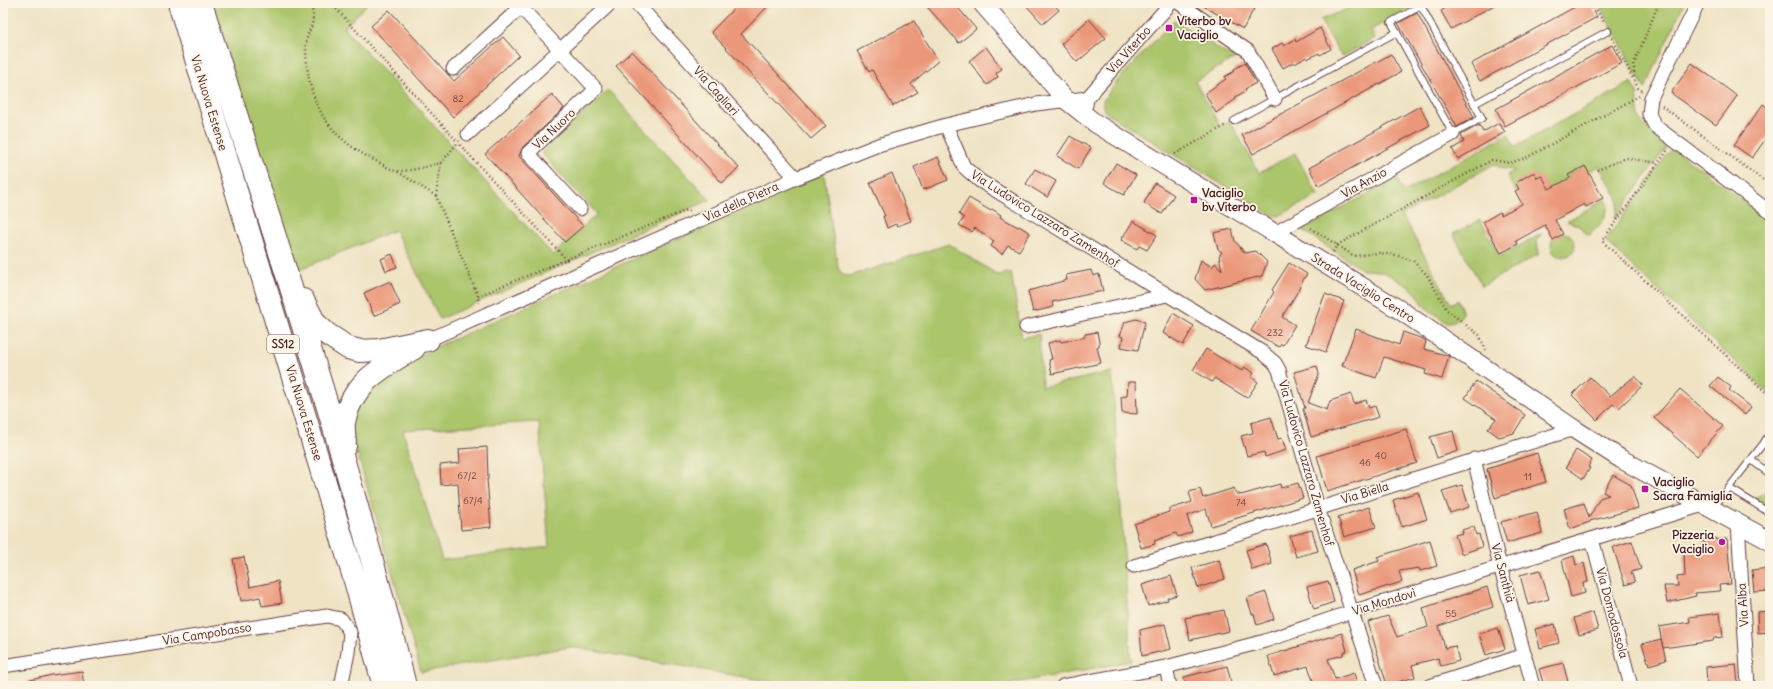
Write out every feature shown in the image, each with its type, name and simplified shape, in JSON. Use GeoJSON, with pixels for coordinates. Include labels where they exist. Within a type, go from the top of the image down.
{"type":"FeatureCollection","features":[{"type":"Feature","properties":{"kind":"highway","name":"Via Nuova Estense"},"geometry":{"type":"LineString","coordinates":[[179,3],[356,584],[384,686]]}},
{"type":"Feature","properties":{"kind":"highway","name":"Via Nuova Estense"},"geometry":{"type":"LineString","coordinates":[[201,3],[346,467],[384,600],[405,686]]}},
{"type":"Feature","properties":{"kind":"highway"},"geometry":{"type":"LineString","coordinates":[[279,253],[315,323],[326,334],[348,348],[360,351],[379,350],[428,340]]}},
{"type":"Feature","properties":{"kind":"highway"},"geometry":{"type":"LineString","coordinates":[[346,467],[344,422],[351,402],[362,384],[375,372],[428,340]]}},
{"type":"Feature","properties":{"kind":"street"},"geometry":{"type":"LineString","coordinates":[[468,134],[611,3]]}},
{"type":"Feature","properties":{"kind":"street","name":"Via Cagliari"},"geometry":{"type":"LineString","coordinates":[[636,3],[796,178]]}},
{"type":"Feature","properties":{"kind":"street","name":"Strada Vaciglio Centro"},"geometry":{"type":"LineString","coordinates":[[982,3],[1066,100],[1095,123],[1400,310],[1620,459],[1770,541]]}},
{"type":"Feature","properties":{"kind":"street","name":"Via Viterbo"},"geometry":{"type":"LineString","coordinates":[[1087,98],[1171,3]]}},
{"type":"Feature","properties":{"kind":"street"},"geometry":{"type":"LineString","coordinates":[[1179,3],[1248,51],[1275,98]]}},
{"type":"Feature","properties":{"kind":"street"},"geometry":{"type":"LineString","coordinates":[[1698,3],[1651,98],[1648,114],[1655,126],[1770,212]]}},
{"type":"Feature","properties":{"kind":"street"},"geometry":{"type":"LineString","coordinates":[[453,69],[519,5],[560,50]]}},
{"type":"Feature","properties":{"kind":"street","name":"Via Nuoro"},"geometry":{"type":"LineString","coordinates":[[560,50],[596,89],[528,153],[580,209]]}},
{"type":"Feature","properties":{"kind":"street"},"geometry":{"type":"LineString","coordinates":[[1066,100],[1087,98],[1086,116]]}},
{"type":"Feature","properties":{"kind":"street","name":"Via della Pietra"},"geometry":{"type":"LineString","coordinates":[[428,340],[796,178],[878,145],[946,125],[1036,104],[1066,100]]}},
{"type":"Feature","properties":{"kind":"street","name":"Via Ludovico Lazzaro Zamenhof"},"geometry":{"type":"LineString","coordinates":[[946,125],[964,167],[972,175],[1262,352],[1276,363],[1318,508],[1376,686]]}},
{"type":"Feature","properties":{"kind":"street","name":"Via Anzio"},"geometry":{"type":"LineString","coordinates":[[1276,233],[1453,134]]}},
{"type":"Feature","properties":{"kind":"street"},"geometry":{"type":"LineString","coordinates":[[1026,327],[1167,295]]}},
{"type":"Feature","properties":{"kind":"street","name":"Via Biella"},"geometry":{"type":"LineString","coordinates":[[1134,566],[1574,429]]}},
{"type":"Feature","properties":{"kind":"street","name":"Via Santhià"},"geometry":{"type":"LineString","coordinates":[[1474,459],[1500,566],[1533,686]]}},
{"type":"Feature","properties":{"kind":"street","name":"Via Mondovì"},"geometry":{"type":"LineString","coordinates":[[1063,686],[1166,667],[1265,641],[1500,566],[1707,507]]}},
{"type":"Feature","properties":{"kind":"street","name":"Via Alba"},"geometry":{"type":"LineString","coordinates":[[1738,523],[1748,686]]}},
{"type":"Feature","properties":{"kind":"street","name":"Via Domodossola"},"geometry":{"type":"LineString","coordinates":[[1592,539],[1631,686]]}},
{"type":"Feature","properties":{"kind":"street","name":"Via Campobasso"},"geometry":{"type":"LineString","coordinates":[[3,666],[327,616],[341,619],[350,632],[348,653],[341,686]]}},
{"type":"Feature","properties":{"kind":"street"},"geometry":{"type":"LineString","coordinates":[[1430,686],[1525,655]]}},
{"type":"Feature","properties":{"kind":"street"},"geometry":{"type":"LineString","coordinates":[[1166,667],[1170,686]]}},
{"type":"Feature","properties":{"kind":"lane","name":"Via Anzio"},"geometry":{"type":"LineString","coordinates":[[1397,32],[1391,22],[1424,5],[1482,118],[1453,134]]}},
{"type":"Feature","properties":{"kind":"lane"},"geometry":{"type":"LineString","coordinates":[[1474,104],[1608,31]]}},
{"type":"Feature","properties":{"kind":"lane"},"geometry":{"type":"LineString","coordinates":[[1234,121],[1397,32],[1453,134]]}},
{"type":"Feature","properties":{"kind":"lane"},"geometry":{"type":"LineString","coordinates":[[1707,507],[1729,488],[1770,433]]}},
{"type":"Feature","properties":{"kind":"lane"},"geometry":{"type":"LineString","coordinates":[[1751,460],[1770,474]]}},
{"type":"Feature","properties":{"kind":"lane"},"geometry":{"type":"LineString","coordinates":[[1729,488],[1770,512]]}},
{"type":"Feature","properties":{"kind":"path"},"geometry":{"type":"LineString","coordinates":[[309,3],[312,9],[312,27],[306,44],[307,73],[314,100],[332,131],[361,153],[397,171],[436,196]]}},
{"type":"Feature","properties":{"kind":"path"},"geometry":{"type":"LineString","coordinates":[[331,3],[568,260]]}},
{"type":"Feature","properties":{"kind":"path"},"geometry":{"type":"LineString","coordinates":[[1324,263],[1337,245],[1492,160],[1510,163],[1528,158],[1644,93],[1638,88],[1593,3]]}},
{"type":"Feature","properties":{"kind":"path"},"geometry":{"type":"LineString","coordinates":[[1634,80],[1634,64],[1659,3]]}},
{"type":"Feature","properties":{"kind":"path"},"geometry":{"type":"LineString","coordinates":[[1660,105],[1770,185]]}},
{"type":"Feature","properties":{"kind":"path"},"geometry":{"type":"LineString","coordinates":[[1177,160],[1171,156],[1234,121]]}},
{"type":"Feature","properties":{"kind":"path"},"geometry":{"type":"LineString","coordinates":[[468,134],[458,142],[441,163],[436,196],[478,296],[482,316]]}},
{"type":"Feature","properties":{"kind":"path"},"geometry":{"type":"LineString","coordinates":[[1674,140],[1602,240],[1770,396]]}},
{"type":"Feature","properties":{"kind":"path"},"geometry":{"type":"LineString","coordinates":[[1597,170],[1626,158],[1658,163]]}},
{"type":"Feature","properties":{"kind":"path"},"geometry":{"type":"LineString","coordinates":[[397,171],[441,163]]}},
{"type":"Feature","properties":{"kind":"path"},"geometry":{"type":"LineString","coordinates":[[478,296],[687,210],[705,218]]}},
{"type":"Feature","properties":{"kind":"path"},"geometry":{"type":"LineString","coordinates":[[1303,217],[1308,226],[1354,256],[1378,253],[1396,255],[1413,261],[1427,275],[1447,310],[1479,335],[1486,348],[1487,369]]}},
{"type":"Feature","properties":{"kind":"green space"},"geometry":{"type":"Polygon","coordinates":[[[211,3],[368,3],[344,28],[553,255],[597,214],[541,153],[608,90],[710,200],[440,319],[395,230],[298,270],[211,3]]]}},
{"type":"Feature","properties":{"kind":"green space"},"geometry":{"type":"Polygon","coordinates":[[[1362,3],[1419,3],[1371,30],[1375,38],[1342,57],[1320,20],[1362,3]]]}},
{"type":"Feature","properties":{"kind":"green space"},"geometry":{"type":"Polygon","coordinates":[[[1598,3],[1684,3],[1645,89],[1639,78],[1598,3]]]}},
{"type":"Feature","properties":{"kind":"green space"},"geometry":{"type":"Polygon","coordinates":[[[1174,20],[1228,55],[1239,49],[1242,54],[1195,81],[1220,126],[1230,120],[1259,173],[1295,153],[1318,195],[1279,216],[1271,215],[1105,112],[1103,101],[1118,80],[1174,20]]]}},
{"type":"Feature","properties":{"kind":"green space"},"geometry":{"type":"Polygon","coordinates":[[[1632,82],[1637,92],[1638,108],[1641,120],[1648,130],[1668,145],[1615,219],[1618,205],[1617,197],[1599,166],[1588,172],[1584,166],[1568,175],[1571,180],[1550,192],[1535,174],[1517,182],[1519,189],[1515,191],[1507,175],[1515,170],[1504,169],[1494,164],[1402,215],[1451,304],[1458,300],[1463,313],[1455,322],[1447,323],[1424,306],[1419,297],[1411,288],[1387,274],[1378,271],[1363,270],[1302,230],[1396,178],[1404,192],[1508,134],[1515,147],[1632,82]]]}},
{"type":"Feature","properties":{"kind":"green space"},"geometry":{"type":"Polygon","coordinates":[[[1672,148],[1770,220],[1770,394],[1605,241],[1672,148]]]}},
{"type":"Feature","properties":{"kind":"green space"},"geometry":{"type":"Polygon","coordinates":[[[824,174],[838,268],[843,275],[850,276],[949,244],[998,275],[1011,272],[1022,338],[1039,334],[1042,387],[1112,372],[1131,661],[1000,686],[796,686],[570,647],[421,672],[349,425],[356,404],[379,378],[438,346],[824,174]],[[539,422],[403,430],[442,560],[549,547],[539,422]]]}},
{"type":"Feature","properties":{"kind":"green space"},"geometry":{"type":"Polygon","coordinates":[[[1606,199],[1606,215],[1590,235],[1585,233],[1579,226],[1567,221],[1606,199]]]}},
{"type":"Feature","properties":{"kind":"green space"},"geometry":{"type":"Polygon","coordinates":[[[1480,220],[1500,256],[1541,234],[1537,240],[1539,254],[1482,286],[1453,234],[1480,220]]]}},
{"type":"Feature","properties":{"kind":"green space"},"geometry":{"type":"Polygon","coordinates":[[[1563,233],[1572,236],[1575,245],[1572,254],[1563,257],[1554,254],[1551,245],[1554,236],[1563,233]]]}},
{"type":"Feature","properties":{"kind":"green space"},"geometry":{"type":"Polygon","coordinates":[[[1770,489],[1770,508],[1754,499],[1770,489]]]}},
{"type":"Feature","properties":{"kind":"building"},"geometry":{"type":"Polygon","coordinates":[[[739,3],[771,3],[741,34],[826,126],[811,139],[711,32],[739,3]]]}},
{"type":"Feature","properties":{"kind":"building"},"geometry":{"type":"Polygon","coordinates":[[[924,3],[954,3],[976,29],[959,43],[924,3]]]}},
{"type":"Feature","properties":{"kind":"building"},"geometry":{"type":"Polygon","coordinates":[[[1024,3],[1053,3],[1059,10],[1043,24],[1024,3]]]}},
{"type":"Feature","properties":{"kind":"building"},"geometry":{"type":"Polygon","coordinates":[[[1198,3],[1248,3],[1255,7],[1243,29],[1198,3]]]}},
{"type":"Feature","properties":{"kind":"building"},"geometry":{"type":"Polygon","coordinates":[[[1455,3],[1498,3],[1451,29],[1441,11],[1455,3]]]}},
{"type":"Feature","properties":{"kind":"building"},"geometry":{"type":"Polygon","coordinates":[[[1582,3],[1590,3],[1597,17],[1480,81],[1471,64],[1582,3]]]}},
{"type":"Feature","properties":{"kind":"building"},"geometry":{"type":"Polygon","coordinates":[[[389,10],[454,81],[503,37],[519,55],[453,117],[371,26],[389,10]]]}},
{"type":"Feature","properties":{"kind":"building"},"geometry":{"type":"Polygon","coordinates":[[[1417,13],[1474,117],[1457,127],[1398,23],[1417,13]]]}},
{"type":"Feature","properties":{"kind":"building"},"geometry":{"type":"Polygon","coordinates":[[[1089,19],[1106,38],[1077,62],[1061,44],[1089,19]]]}},
{"type":"Feature","properties":{"kind":"building"},"geometry":{"type":"Polygon","coordinates":[[[914,21],[938,61],[911,84],[918,92],[893,106],[872,70],[869,72],[857,51],[914,21]]]}},
{"type":"Feature","properties":{"kind":"building"},"geometry":{"type":"Polygon","coordinates":[[[1320,28],[1331,49],[1320,55],[1319,53],[1307,59],[1306,57],[1295,64],[1294,62],[1283,68],[1272,49],[1282,43],[1284,46],[1295,39],[1296,42],[1320,28]]]}},
{"type":"Feature","properties":{"kind":"building"},"geometry":{"type":"Polygon","coordinates":[[[1612,45],[1622,63],[1505,126],[1496,109],[1612,45]]]}},
{"type":"Feature","properties":{"kind":"building"},"geometry":{"type":"Polygon","coordinates":[[[986,47],[1002,69],[996,73],[998,77],[987,85],[969,61],[986,47]]]}},
{"type":"Feature","properties":{"kind":"building"},"geometry":{"type":"Polygon","coordinates":[[[632,51],[739,168],[722,183],[616,66],[632,51]]]}},
{"type":"Feature","properties":{"kind":"building"},"geometry":{"type":"Polygon","coordinates":[[[1391,54],[1401,72],[1253,154],[1242,135],[1391,54]]]}},
{"type":"Feature","properties":{"kind":"building"},"geometry":{"type":"Polygon","coordinates":[[[1245,63],[1256,83],[1245,89],[1246,91],[1235,97],[1236,99],[1216,113],[1205,93],[1226,79],[1224,77],[1235,71],[1234,69],[1245,63]]]}},
{"type":"Feature","properties":{"kind":"building"},"geometry":{"type":"Polygon","coordinates":[[[1692,63],[1737,96],[1716,125],[1671,93],[1692,63]]]}},
{"type":"Feature","properties":{"kind":"building"},"geometry":{"type":"Polygon","coordinates":[[[552,94],[564,108],[523,147],[519,156],[583,226],[565,242],[485,154],[552,94]]]}},
{"type":"Feature","properties":{"kind":"building"},"geometry":{"type":"Polygon","coordinates":[[[1763,104],[1770,110],[1770,133],[1752,158],[1734,145],[1763,104]]]}},
{"type":"Feature","properties":{"kind":"building"},"geometry":{"type":"Polygon","coordinates":[[[1420,106],[1430,125],[1319,186],[1309,168],[1420,106]]]}},
{"type":"Feature","properties":{"kind":"building"},"geometry":{"type":"Polygon","coordinates":[[[1499,123],[1505,132],[1458,159],[1452,149],[1464,142],[1461,135],[1479,125],[1483,132],[1499,123]]]}},
{"type":"Feature","properties":{"kind":"building"},"geometry":{"type":"Polygon","coordinates":[[[1070,136],[1091,148],[1078,169],[1057,156],[1070,136]]]}},
{"type":"Feature","properties":{"kind":"building"},"geometry":{"type":"Polygon","coordinates":[[[938,157],[948,180],[923,190],[914,167],[938,157]]]}},
{"type":"Feature","properties":{"kind":"building"},"geometry":{"type":"Polygon","coordinates":[[[1116,163],[1136,175],[1124,195],[1104,183],[1116,163]]]}},
{"type":"Feature","properties":{"kind":"building"},"geometry":{"type":"Polygon","coordinates":[[[1585,166],[1603,198],[1586,207],[1584,204],[1555,220],[1563,234],[1553,240],[1545,225],[1516,241],[1518,244],[1501,253],[1483,222],[1500,212],[1501,215],[1522,204],[1515,191],[1519,189],[1516,184],[1517,182],[1532,173],[1535,173],[1537,178],[1542,176],[1549,189],[1570,178],[1568,175],[1585,166]]]}},
{"type":"Feature","properties":{"kind":"building"},"geometry":{"type":"Polygon","coordinates":[[[1035,169],[1056,181],[1047,197],[1026,184],[1035,169]]]}},
{"type":"Feature","properties":{"kind":"building"},"geometry":{"type":"Polygon","coordinates":[[[892,173],[911,221],[897,226],[896,224],[887,228],[883,216],[885,216],[870,183],[892,173]]]}},
{"type":"Feature","properties":{"kind":"building"},"geometry":{"type":"Polygon","coordinates":[[[1155,183],[1174,195],[1162,214],[1144,203],[1155,183]]]}},
{"type":"Feature","properties":{"kind":"building"},"geometry":{"type":"Polygon","coordinates":[[[969,198],[991,211],[992,209],[1001,215],[1000,217],[1030,233],[1019,251],[1008,245],[1002,254],[991,246],[994,241],[975,228],[972,232],[959,225],[964,218],[959,214],[969,198]]]}},
{"type":"Feature","properties":{"kind":"building"},"geometry":{"type":"Polygon","coordinates":[[[1133,221],[1157,235],[1147,250],[1139,246],[1137,249],[1121,240],[1133,221]]]}},
{"type":"Feature","properties":{"kind":"building"},"geometry":{"type":"Polygon","coordinates":[[[1232,229],[1235,241],[1245,253],[1256,251],[1267,262],[1262,276],[1205,290],[1195,279],[1201,260],[1212,267],[1215,263],[1222,270],[1219,256],[1222,252],[1218,249],[1214,233],[1232,229]]]}},
{"type":"Feature","properties":{"kind":"building"},"geometry":{"type":"Polygon","coordinates":[[[392,254],[397,267],[386,271],[381,259],[392,254]]]}},
{"type":"Feature","properties":{"kind":"building"},"geometry":{"type":"Polygon","coordinates":[[[1289,263],[1307,274],[1282,317],[1295,325],[1283,345],[1281,344],[1279,347],[1251,331],[1274,292],[1272,290],[1289,263]]]}},
{"type":"Feature","properties":{"kind":"building"},"geometry":{"type":"Polygon","coordinates":[[[1091,270],[1093,276],[1099,274],[1103,291],[1052,302],[1053,307],[1033,312],[1028,291],[1067,280],[1066,275],[1091,270]]]}},
{"type":"Feature","properties":{"kind":"building"},"geometry":{"type":"Polygon","coordinates":[[[390,281],[400,304],[374,316],[364,293],[390,281]]]}},
{"type":"Feature","properties":{"kind":"building"},"geometry":{"type":"Polygon","coordinates":[[[1325,294],[1344,301],[1326,352],[1306,345],[1325,294]]]}},
{"type":"Feature","properties":{"kind":"building"},"geometry":{"type":"Polygon","coordinates":[[[1173,313],[1194,326],[1183,345],[1163,333],[1173,313]]]}},
{"type":"Feature","properties":{"kind":"building"},"geometry":{"type":"Polygon","coordinates":[[[1136,319],[1145,322],[1138,350],[1121,347],[1123,337],[1120,336],[1125,322],[1136,319]]]}},
{"type":"Feature","properties":{"kind":"building"},"geometry":{"type":"Polygon","coordinates":[[[1356,329],[1399,345],[1403,332],[1423,339],[1426,341],[1424,349],[1449,356],[1442,379],[1425,374],[1426,370],[1384,357],[1376,378],[1342,366],[1356,329]]]}},
{"type":"Feature","properties":{"kind":"building"},"geometry":{"type":"Polygon","coordinates":[[[1097,332],[1099,346],[1097,347],[1101,363],[1052,374],[1049,360],[1052,359],[1048,343],[1085,337],[1085,334],[1097,332]]]}},
{"type":"Feature","properties":{"kind":"building"},"geometry":{"type":"Polygon","coordinates":[[[1206,349],[1242,371],[1244,367],[1254,373],[1251,377],[1258,382],[1247,398],[1214,378],[1212,382],[1193,370],[1206,349]]]}},
{"type":"Feature","properties":{"kind":"building"},"geometry":{"type":"Polygon","coordinates":[[[1317,366],[1319,374],[1308,403],[1327,410],[1330,401],[1351,394],[1354,404],[1366,400],[1369,408],[1375,406],[1379,417],[1311,437],[1303,409],[1305,408],[1294,372],[1317,366]]]}},
{"type":"Feature","properties":{"kind":"building"},"geometry":{"type":"Polygon","coordinates":[[[1635,376],[1643,385],[1618,409],[1613,404],[1597,420],[1572,395],[1590,377],[1610,396],[1635,376]]]}},
{"type":"Feature","properties":{"kind":"building"},"geometry":{"type":"Polygon","coordinates":[[[1718,377],[1731,387],[1729,390],[1751,407],[1745,415],[1710,386],[1718,377]]]}},
{"type":"Feature","properties":{"kind":"building"},"geometry":{"type":"Polygon","coordinates":[[[1476,381],[1525,415],[1514,433],[1499,437],[1488,429],[1496,419],[1465,398],[1476,381]]]}},
{"type":"Feature","properties":{"kind":"building"},"geometry":{"type":"Polygon","coordinates":[[[1128,382],[1136,382],[1137,414],[1122,413],[1121,397],[1127,396],[1128,382]]]}},
{"type":"Feature","properties":{"kind":"building"},"geometry":{"type":"Polygon","coordinates":[[[1680,389],[1723,426],[1697,456],[1654,418],[1680,389]]]}},
{"type":"Feature","properties":{"kind":"building"},"geometry":{"type":"Polygon","coordinates":[[[1271,417],[1278,439],[1282,438],[1286,450],[1265,457],[1264,452],[1247,456],[1241,436],[1253,433],[1251,423],[1271,417]]]}},
{"type":"Feature","properties":{"kind":"building"},"geometry":{"type":"Polygon","coordinates":[[[1406,429],[1417,463],[1327,491],[1317,456],[1406,429]]]}},
{"type":"Feature","properties":{"kind":"building"},"geometry":{"type":"Polygon","coordinates":[[[1453,431],[1458,451],[1437,458],[1430,437],[1453,431]]]}},
{"type":"Feature","properties":{"kind":"building"},"geometry":{"type":"Polygon","coordinates":[[[487,447],[487,479],[491,527],[461,530],[458,483],[441,485],[440,465],[460,463],[459,449],[487,447]]]}},
{"type":"Feature","properties":{"kind":"building"},"geometry":{"type":"Polygon","coordinates":[[[1576,450],[1592,460],[1588,467],[1590,468],[1583,479],[1566,467],[1576,450]]]}},
{"type":"Feature","properties":{"kind":"building"},"geometry":{"type":"Polygon","coordinates":[[[1537,453],[1546,482],[1495,498],[1487,469],[1537,453]]]}},
{"type":"Feature","properties":{"kind":"building"},"geometry":{"type":"Polygon","coordinates":[[[1613,475],[1631,485],[1638,508],[1590,521],[1570,529],[1564,509],[1584,503],[1589,518],[1600,498],[1609,495],[1603,492],[1613,475]]]}},
{"type":"Feature","properties":{"kind":"building"},"geometry":{"type":"Polygon","coordinates":[[[1298,483],[1303,498],[1211,526],[1206,509],[1187,516],[1192,532],[1178,537],[1176,533],[1154,541],[1155,544],[1141,548],[1134,524],[1169,512],[1169,509],[1192,502],[1189,492],[1200,489],[1203,498],[1234,488],[1236,494],[1241,495],[1280,484],[1281,488],[1298,483]]]}},
{"type":"Feature","properties":{"kind":"building"},"geometry":{"type":"Polygon","coordinates":[[[1462,485],[1469,507],[1450,513],[1442,491],[1462,485]]]}},
{"type":"Feature","properties":{"kind":"building"},"geometry":{"type":"Polygon","coordinates":[[[1418,492],[1427,519],[1402,527],[1393,500],[1418,492]]]}},
{"type":"Feature","properties":{"kind":"building"},"geometry":{"type":"Polygon","coordinates":[[[1369,507],[1376,527],[1344,537],[1338,517],[1369,507]]]}},
{"type":"Feature","properties":{"kind":"building"},"geometry":{"type":"Polygon","coordinates":[[[1537,512],[1542,533],[1507,543],[1501,522],[1537,512]]]}},
{"type":"Feature","properties":{"kind":"building"},"geometry":{"type":"Polygon","coordinates":[[[1474,526],[1476,535],[1479,534],[1482,547],[1461,554],[1455,535],[1463,533],[1462,530],[1474,526]]]}},
{"type":"Feature","properties":{"kind":"building"},"geometry":{"type":"Polygon","coordinates":[[[1312,530],[1318,551],[1296,557],[1290,536],[1312,530]]]}},
{"type":"Feature","properties":{"kind":"building"},"geometry":{"type":"Polygon","coordinates":[[[1716,538],[1717,540],[1727,539],[1731,584],[1719,585],[1720,591],[1695,593],[1696,596],[1667,603],[1664,586],[1678,586],[1677,577],[1685,576],[1684,554],[1704,549],[1704,539],[1716,538]]]}},
{"type":"Feature","properties":{"kind":"building"},"geometry":{"type":"Polygon","coordinates":[[[1430,540],[1437,566],[1420,571],[1419,568],[1399,571],[1402,582],[1359,595],[1352,570],[1379,561],[1377,557],[1430,540]]]}},
{"type":"Feature","properties":{"kind":"building"},"geometry":{"type":"Polygon","coordinates":[[[1632,541],[1641,569],[1631,572],[1635,582],[1625,585],[1613,547],[1632,541]]]}},
{"type":"Feature","properties":{"kind":"building"},"geometry":{"type":"Polygon","coordinates":[[[1266,544],[1272,564],[1252,570],[1246,550],[1266,544]]]}},
{"type":"Feature","properties":{"kind":"building"},"geometry":{"type":"Polygon","coordinates":[[[1574,556],[1576,565],[1584,563],[1588,582],[1583,583],[1585,593],[1571,597],[1562,560],[1574,556]]]}},
{"type":"Feature","properties":{"kind":"building"},"geometry":{"type":"Polygon","coordinates":[[[244,557],[250,587],[278,581],[282,603],[262,606],[260,597],[241,601],[233,559],[244,557]]]}},
{"type":"Feature","properties":{"kind":"building"},"geometry":{"type":"Polygon","coordinates":[[[1219,560],[1225,579],[1198,588],[1192,568],[1219,560]]]}},
{"type":"Feature","properties":{"kind":"building"},"geometry":{"type":"Polygon","coordinates":[[[1770,568],[1770,591],[1754,592],[1752,570],[1770,568]]]}},
{"type":"Feature","properties":{"kind":"building"},"geometry":{"type":"Polygon","coordinates":[[[1540,570],[1549,599],[1528,605],[1520,575],[1540,570]]]}},
{"type":"Feature","properties":{"kind":"building"},"geometry":{"type":"Polygon","coordinates":[[[1171,576],[1177,595],[1167,598],[1168,600],[1148,606],[1142,585],[1171,576]]]}},
{"type":"Feature","properties":{"kind":"building"},"geometry":{"type":"Polygon","coordinates":[[[1328,581],[1334,602],[1314,609],[1307,587],[1328,581]]]}},
{"type":"Feature","properties":{"kind":"building"},"geometry":{"type":"Polygon","coordinates":[[[1487,587],[1493,607],[1439,626],[1445,648],[1455,646],[1459,661],[1441,666],[1438,658],[1412,665],[1415,677],[1387,685],[1368,622],[1388,616],[1397,637],[1428,627],[1423,608],[1487,587]]]}},
{"type":"Feature","properties":{"kind":"building"},"geometry":{"type":"Polygon","coordinates":[[[1266,592],[1274,619],[1257,625],[1247,598],[1266,592]]]}},
{"type":"Feature","properties":{"kind":"building"},"geometry":{"type":"Polygon","coordinates":[[[1224,610],[1229,631],[1190,640],[1185,618],[1224,610]]]}},
{"type":"Feature","properties":{"kind":"building"},"geometry":{"type":"Polygon","coordinates":[[[1770,611],[1770,632],[1758,633],[1757,612],[1770,611]]]}},
{"type":"Feature","properties":{"kind":"building"},"geometry":{"type":"Polygon","coordinates":[[[1593,612],[1598,630],[1579,635],[1574,618],[1593,612]]]}},
{"type":"Feature","properties":{"kind":"building"},"geometry":{"type":"Polygon","coordinates":[[[1720,613],[1723,637],[1714,638],[1713,641],[1663,648],[1659,627],[1690,622],[1689,617],[1720,613]]]}},
{"type":"Feature","properties":{"kind":"building"},"geometry":{"type":"Polygon","coordinates":[[[1165,624],[1171,649],[1142,656],[1140,630],[1165,624]]]}},
{"type":"Feature","properties":{"kind":"building"},"geometry":{"type":"Polygon","coordinates":[[[1555,624],[1559,643],[1540,648],[1535,629],[1555,624]]]}},
{"type":"Feature","properties":{"kind":"building"},"geometry":{"type":"Polygon","coordinates":[[[1498,628],[1505,649],[1486,655],[1479,634],[1498,628]]]}},
{"type":"Feature","properties":{"kind":"building"},"geometry":{"type":"Polygon","coordinates":[[[1342,633],[1347,651],[1343,653],[1343,655],[1328,659],[1335,679],[1354,673],[1358,686],[1315,686],[1308,666],[1274,676],[1268,656],[1342,633]]]}},
{"type":"Feature","properties":{"kind":"building"},"geometry":{"type":"Polygon","coordinates":[[[1661,639],[1666,660],[1649,665],[1642,644],[1661,639]]]}},
{"type":"Feature","properties":{"kind":"building"},"geometry":{"type":"Polygon","coordinates":[[[1563,663],[1569,686],[1544,686],[1539,669],[1563,663]]]}},
{"type":"Feature","properties":{"kind":"building"},"geometry":{"type":"Polygon","coordinates":[[[1736,664],[1738,685],[1707,686],[1706,667],[1736,664]]]}},
{"type":"Feature","properties":{"kind":"building"},"geometry":{"type":"Polygon","coordinates":[[[1227,666],[1232,686],[1186,686],[1184,677],[1227,666]]]}},
{"type":"Feature","properties":{"kind":"building"},"geometry":{"type":"Polygon","coordinates":[[[82,671],[84,686],[27,686],[26,681],[52,675],[82,671]]]}},
{"type":"Feature","properties":{"kind":"place","name":"Viterbo bv Vaciglio"},"geometry":{"type":"Point","coordinates":[1169,28]}},
{"type":"Feature","properties":{"kind":"place","name":"Vaciglio bv Viterbo"},"geometry":{"type":"Point","coordinates":[1194,200]}},
{"type":"Feature","properties":{"kind":"place","name":"Vaciglio Sacra Famiglia"},"geometry":{"type":"Point","coordinates":[1645,489]}},
{"type":"Feature","properties":{"kind":"place","name":"Pizzeria Vaciglio"},"geometry":{"type":"Point","coordinates":[1722,542]}}]}
